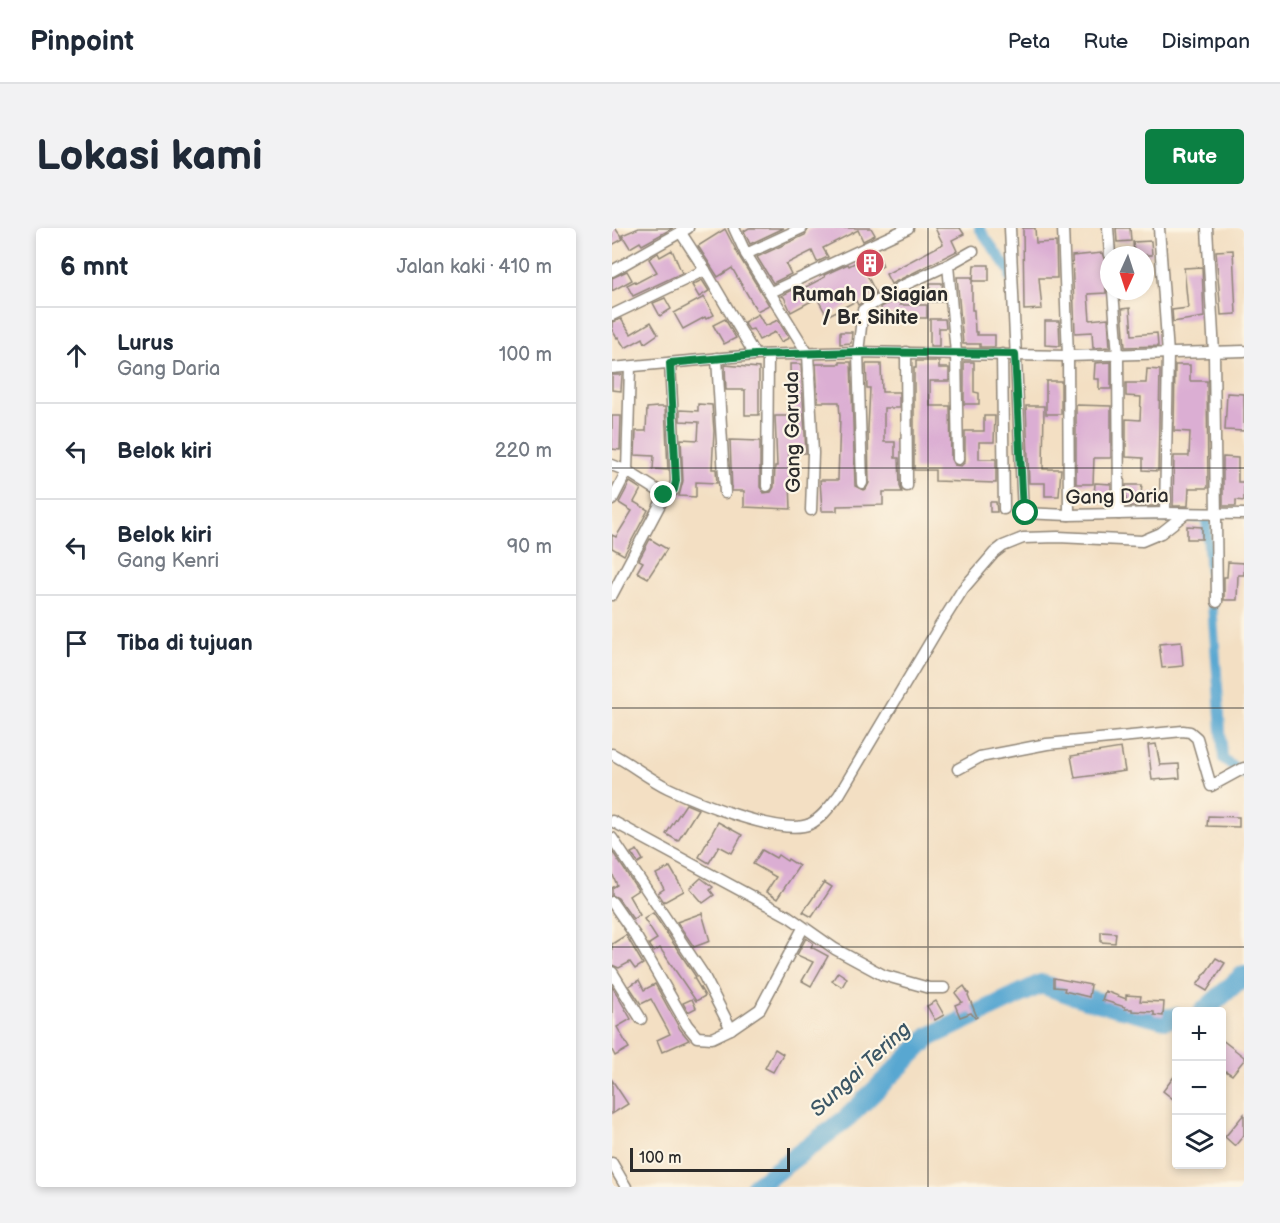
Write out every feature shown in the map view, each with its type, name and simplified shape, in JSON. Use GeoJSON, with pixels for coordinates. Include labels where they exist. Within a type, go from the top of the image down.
{"type":"FeatureCollection","features":[{"type":"Feature","properties":{"kind":"street"},"geometry":{"type":"LineString","coordinates":[[734,228],[746,254],[808,354]]}},
{"type":"Feature","properties":{"kind":"street"},"geometry":{"type":"LineString","coordinates":[[746,254],[802,228]]}},
{"type":"Feature","properties":{"kind":"street"},"geometry":{"type":"LineString","coordinates":[[771,292],[908,228]]}},
{"type":"Feature","properties":{"kind":"street","name":"Gang Daria"},"geometry":{"type":"LineString","coordinates":[[1010,228],[1009,354],[1023,512],[1069,515],[1244,514]]}},
{"type":"Feature","properties":{"kind":"street"},"geometry":{"type":"LineString","coordinates":[[1063,228],[1068,356],[1069,515]]}},
{"type":"Feature","properties":{"kind":"street"},"geometry":{"type":"LineString","coordinates":[[1108,228],[1109,246]]}},
{"type":"Feature","properties":{"kind":"street"},"geometry":{"type":"LineString","coordinates":[[1159,228],[1168,354],[1165,513]]}},
{"type":"Feature","properties":{"kind":"street"},"geometry":{"type":"LineString","coordinates":[[1207,228],[1214,353],[1217,602]]}},
{"type":"Feature","properties":{"kind":"street"},"geometry":{"type":"LineString","coordinates":[[612,271],[684,230],[755,355]]}},
{"type":"Feature","properties":{"kind":"street"},"geometry":{"type":"LineString","coordinates":[[862,483],[858,352],[863,310],[902,286],[974,251]]}},
{"type":"Feature","properties":{"kind":"street"},"geometry":{"type":"LineString","coordinates":[[948,265],[956,353],[958,459]]}},
{"type":"Feature","properties":{"kind":"street"},"geometry":{"type":"LineString","coordinates":[[612,315],[705,270]]}},
{"type":"Feature","properties":{"kind":"street"},"geometry":{"type":"LineString","coordinates":[[1114,300],[1118,356],[1119,514]]}},
{"type":"Feature","properties":{"kind":"street"},"geometry":{"type":"LineString","coordinates":[[612,368],[755,355],[858,352],[1118,356],[1244,351]]}},
{"type":"Feature","properties":{"kind":"street"},"geometry":{"type":"LineString","coordinates":[[906,352],[907,486]]}},
{"type":"Feature","properties":{"kind":"street","name":"Gang Garuda"},"geometry":{"type":"LineString","coordinates":[[808,354],[813,453],[811,510]]}},
{"type":"Feature","properties":{"kind":"street"},"geometry":{"type":"LineString","coordinates":[[1004,508],[1009,354]]}},
{"type":"Feature","properties":{"kind":"street"},"geometry":{"type":"LineString","coordinates":[[766,486],[768,355]]}},
{"type":"Feature","properties":{"kind":"street"},"geometry":{"type":"LineString","coordinates":[[717,358],[725,492]]}},
{"type":"Feature","properties":{"kind":"street"},"geometry":{"type":"LineString","coordinates":[[612,595],[664,495],[674,490],[676,481],[670,363]]}},
{"type":"Feature","properties":{"kind":"street"},"geometry":{"type":"LineString","coordinates":[[612,500],[627,471],[630,367]]}},
{"type":"Feature","properties":{"kind":"street"},"geometry":{"type":"LineString","coordinates":[[612,465],[627,471],[664,495]]}},
{"type":"Feature","properties":{"kind":"street"},"geometry":{"type":"LineString","coordinates":[[612,754],[667,787],[714,808],[784,826],[809,825],[823,815],[839,795],[939,627],[963,590],[994,553],[1003,546],[1023,538],[1058,537],[1142,541],[1161,533],[1183,515]]}},
{"type":"Feature","properties":{"kind":"street"},"geometry":{"type":"LineString","coordinates":[[958,769],[980,757],[1047,744],[1183,731],[1190,732],[1197,738],[1211,786],[1244,768]]}},
{"type":"Feature","properties":{"kind":"street"},"geometry":{"type":"LineString","coordinates":[[612,821],[778,910],[835,949],[883,975],[929,988],[944,988]]}},
{"type":"Feature","properties":{"kind":"street"},"geometry":{"type":"LineString","coordinates":[[612,838],[702,974],[731,1029]]}},
{"type":"Feature","properties":{"kind":"street"},"geometry":{"type":"LineString","coordinates":[[612,902],[637,938],[687,1025],[697,1038],[711,1038],[731,1029],[760,1009],[803,928]]}},
{"type":"Feature","properties":{"kind":"street"},"geometry":{"type":"LineString","coordinates":[[612,972],[641,1019]]}},
{"type":"Feature","properties":{"kind":"street"},"geometry":{"type":"LineString","coordinates":[[612,1163],[626,1187]]}},
{"type":"Feature","properties":{"kind":"building"},"geometry":{"type":"Polygon","coordinates":[[[612,228],[615,228],[623,239],[612,245],[612,228]]]}},
{"type":"Feature","properties":{"kind":"building"},"geometry":{"type":"Polygon","coordinates":[[[639,228],[673,228],[642,245],[640,242],[630,248],[622,235],[639,228]]]}},
{"type":"Feature","properties":{"kind":"building"},"geometry":{"type":"Polygon","coordinates":[[[749,228],[784,228],[750,244],[744,231],[749,228]]]}},
{"type":"Feature","properties":{"kind":"building"},"geometry":{"type":"Polygon","coordinates":[[[809,228],[871,228],[875,235],[863,241],[858,230],[823,248],[828,257],[817,262],[812,251],[786,264],[791,274],[773,283],[757,257],[805,235],[809,228]]]}},
{"type":"Feature","properties":{"kind":"building"},"geometry":{"type":"Polygon","coordinates":[[[935,228],[960,228],[964,234],[952,240],[957,251],[891,284],[886,274],[943,244],[935,228]]]}},
{"type":"Feature","properties":{"kind":"building"},"geometry":{"type":"Polygon","coordinates":[[[1023,228],[1035,228],[1036,243],[1056,242],[1057,278],[1039,278],[1042,309],[1024,310],[1023,228]]]}},
{"type":"Feature","properties":{"kind":"building"},"geometry":{"type":"Polygon","coordinates":[[[1116,228],[1130,228],[1131,241],[1117,242],[1116,228]]]}},
{"type":"Feature","properties":{"kind":"building"},"geometry":{"type":"Polygon","coordinates":[[[725,229],[769,305],[757,311],[732,268],[718,277],[698,246],[725,229]]]}},
{"type":"Feature","properties":{"kind":"building"},"geometry":{"type":"Polygon","coordinates":[[[1151,241],[1151,246],[1133,246],[1133,242],[1151,241]]]}},
{"type":"Feature","properties":{"kind":"building"},"geometry":{"type":"Polygon","coordinates":[[[672,250],[682,273],[633,296],[627,285],[657,272],[649,259],[658,253],[660,257],[672,250]]]}},
{"type":"Feature","properties":{"kind":"building"},"geometry":{"type":"Polygon","coordinates":[[[1233,250],[1236,314],[1221,315],[1216,251],[1233,250]]]}},
{"type":"Feature","properties":{"kind":"building"},"geometry":{"type":"Polygon","coordinates":[[[877,251],[883,266],[867,275],[876,293],[858,305],[856,301],[827,316],[817,298],[791,312],[784,297],[781,296],[798,287],[800,290],[825,277],[824,275],[848,264],[849,266],[877,251]]]}},
{"type":"Feature","properties":{"kind":"building"},"geometry":{"type":"Polygon","coordinates":[[[1100,253],[1100,293],[1088,294],[1090,320],[1108,318],[1110,347],[1093,348],[1092,332],[1075,333],[1072,256],[1100,253]]]}},
{"type":"Feature","properties":{"kind":"building"},"geometry":{"type":"Polygon","coordinates":[[[974,265],[989,265],[989,281],[973,281],[974,265]]]}},
{"type":"Feature","properties":{"kind":"building"},"geometry":{"type":"Polygon","coordinates":[[[1202,267],[1204,317],[1173,322],[1172,310],[1188,308],[1184,268],[1202,267]]]}},
{"type":"Feature","properties":{"kind":"building"},"geometry":{"type":"Polygon","coordinates":[[[627,271],[632,280],[612,291],[612,278],[627,271]]]}},
{"type":"Feature","properties":{"kind":"building"},"geometry":{"type":"Polygon","coordinates":[[[957,277],[972,277],[975,332],[977,335],[995,335],[995,347],[963,344],[957,277]]]}},
{"type":"Feature","properties":{"kind":"building"},"geometry":{"type":"Polygon","coordinates":[[[702,280],[709,291],[699,297],[692,285],[702,280]]]}},
{"type":"Feature","properties":{"kind":"building"},"geometry":{"type":"Polygon","coordinates":[[[930,283],[942,283],[944,302],[929,302],[930,283]]]}},
{"type":"Feature","properties":{"kind":"building"},"geometry":{"type":"Polygon","coordinates":[[[704,297],[714,315],[706,319],[705,317],[683,329],[674,313],[704,297]]]}},
{"type":"Feature","properties":{"kind":"building"},"geometry":{"type":"Polygon","coordinates":[[[665,298],[671,309],[660,316],[653,303],[665,298]]]}},
{"type":"Feature","properties":{"kind":"building"},"geometry":{"type":"Polygon","coordinates":[[[891,302],[900,302],[900,305],[927,305],[927,318],[911,318],[911,314],[881,313],[881,307],[891,302]]]}},
{"type":"Feature","properties":{"kind":"building"},"geometry":{"type":"Polygon","coordinates":[[[1130,308],[1132,335],[1157,333],[1158,346],[1125,347],[1122,309],[1130,308]]]}},
{"type":"Feature","properties":{"kind":"building"},"geometry":{"type":"Polygon","coordinates":[[[758,314],[765,326],[778,320],[789,338],[781,342],[775,332],[759,340],[753,329],[749,330],[744,322],[758,314]]]}},
{"type":"Feature","properties":{"kind":"building"},"geometry":{"type":"Polygon","coordinates":[[[621,319],[631,334],[651,322],[658,334],[645,343],[643,338],[625,348],[612,330],[612,322],[621,319]]]}},
{"type":"Feature","properties":{"kind":"building"},"geometry":{"type":"Polygon","coordinates":[[[725,319],[736,338],[724,344],[713,325],[725,319]]]}},
{"type":"Feature","properties":{"kind":"building"},"geometry":{"type":"Polygon","coordinates":[[[930,319],[945,319],[946,328],[939,328],[939,346],[930,346],[930,319]]]}},
{"type":"Feature","properties":{"kind":"building"},"geometry":{"type":"Polygon","coordinates":[[[1045,321],[1059,321],[1060,346],[1045,345],[1045,321]]]}},
{"type":"Feature","properties":{"kind":"building"},"geometry":{"type":"Polygon","coordinates":[[[840,332],[852,332],[851,343],[840,344],[840,332]]]}},
{"type":"Feature","properties":{"kind":"building"},"geometry":{"type":"Polygon","coordinates":[[[916,361],[939,361],[939,368],[949,368],[949,381],[930,381],[930,406],[950,406],[951,459],[954,465],[961,466],[965,462],[965,431],[984,431],[984,416],[995,416],[994,442],[979,442],[979,459],[996,459],[996,483],[935,481],[935,470],[914,470],[914,368],[916,368],[916,361]]]}},
{"type":"Feature","properties":{"kind":"building"},"geometry":{"type":"Polygon","coordinates":[[[840,362],[851,362],[855,486],[863,490],[869,483],[870,388],[867,388],[866,364],[881,364],[882,392],[899,392],[899,408],[884,408],[884,442],[895,442],[895,458],[899,458],[902,492],[883,492],[883,505],[837,506],[837,511],[822,511],[820,480],[838,480],[840,417],[839,402],[818,402],[816,364],[840,364],[840,362]]]}},
{"type":"Feature","properties":{"kind":"building"},"geometry":{"type":"Polygon","coordinates":[[[964,362],[974,362],[974,392],[979,393],[979,404],[964,404],[964,362]]]}},
{"type":"Feature","properties":{"kind":"building"},"geometry":{"type":"Polygon","coordinates":[[[1111,362],[1111,389],[1099,389],[1099,379],[1094,379],[1095,363],[1111,362]]]}},
{"type":"Feature","properties":{"kind":"building"},"geometry":{"type":"Polygon","coordinates":[[[790,364],[801,364],[806,453],[789,454],[791,509],[744,507],[744,491],[732,491],[730,440],[760,441],[760,487],[764,493],[771,492],[774,487],[775,466],[777,466],[775,416],[791,416],[790,364]]]}},
{"type":"Feature","properties":{"kind":"building"},"geometry":{"type":"Polygon","coordinates":[[[725,365],[759,368],[759,415],[745,415],[745,390],[726,390],[725,365]]]}},
{"type":"Feature","properties":{"kind":"building"},"geometry":{"type":"Polygon","coordinates":[[[1175,365],[1190,365],[1190,381],[1207,381],[1208,488],[1189,488],[1188,506],[1173,506],[1174,456],[1189,456],[1190,432],[1174,431],[1175,365]]]}},
{"type":"Feature","properties":{"kind":"building"},"geometry":{"type":"Polygon","coordinates":[[[1147,369],[1160,370],[1158,471],[1143,470],[1143,458],[1126,457],[1126,419],[1140,420],[1141,397],[1126,396],[1126,383],[1146,383],[1147,369]]]}},
{"type":"Feature","properties":{"kind":"building"},"geometry":{"type":"Polygon","coordinates":[[[612,375],[622,375],[621,391],[612,390],[612,375]]]}},
{"type":"Feature","properties":{"kind":"building"},"geometry":{"type":"Polygon","coordinates":[[[1046,381],[1061,381],[1061,414],[1046,414],[1046,381]]]}},
{"type":"Feature","properties":{"kind":"building"},"geometry":{"type":"Polygon","coordinates":[[[1227,393],[1244,394],[1244,431],[1225,430],[1227,393]]]}},
{"type":"Feature","properties":{"kind":"building"},"geometry":{"type":"Polygon","coordinates":[[[698,404],[712,405],[714,431],[712,469],[716,469],[717,483],[696,482],[696,497],[679,496],[683,481],[681,439],[698,440],[699,422],[680,421],[680,410],[698,411],[698,404]]]}},
{"type":"Feature","properties":{"kind":"building"},"geometry":{"type":"Polygon","coordinates":[[[1076,405],[1111,406],[1111,458],[1094,458],[1093,484],[1076,484],[1076,405]]]}},
{"type":"Feature","properties":{"kind":"building"},"geometry":{"type":"Polygon","coordinates":[[[1026,406],[1044,406],[1043,469],[1061,469],[1059,496],[1045,496],[1045,483],[1029,483],[1026,406]]]}},
{"type":"Feature","properties":{"kind":"building"},"geometry":{"type":"Polygon","coordinates":[[[665,407],[668,470],[653,469],[654,456],[635,455],[636,431],[646,431],[647,408],[665,407]]]}},
{"type":"Feature","properties":{"kind":"building"},"geometry":{"type":"Polygon","coordinates":[[[612,416],[621,416],[620,450],[612,449],[612,416]]]}},
{"type":"Feature","properties":{"kind":"building"},"geometry":{"type":"Polygon","coordinates":[[[1223,457],[1238,458],[1238,482],[1244,482],[1244,501],[1236,500],[1236,506],[1223,506],[1223,457]]]}},
{"type":"Feature","properties":{"kind":"building"},"geometry":{"type":"Polygon","coordinates":[[[630,482],[641,489],[634,502],[648,510],[624,555],[612,548],[612,535],[616,537],[632,511],[619,503],[630,482]]]}},
{"type":"Feature","properties":{"kind":"building"},"geometry":{"type":"Polygon","coordinates":[[[1095,483],[1111,484],[1111,496],[1094,496],[1095,483]]]}},
{"type":"Feature","properties":{"kind":"building"},"geometry":{"type":"Polygon","coordinates":[[[1126,485],[1142,485],[1141,494],[1158,494],[1158,506],[1126,506],[1126,485]]]}},
{"type":"Feature","properties":{"kind":"building"},"geometry":{"type":"Polygon","coordinates":[[[990,502],[996,502],[997,512],[990,512],[990,502]]]}},
{"type":"Feature","properties":{"kind":"building"},"geometry":{"type":"Polygon","coordinates":[[[1187,526],[1202,527],[1202,539],[1187,539],[1187,526]]]}},
{"type":"Feature","properties":{"kind":"building"},"geometry":{"type":"Polygon","coordinates":[[[650,539],[667,549],[648,578],[637,572],[643,562],[639,560],[650,539]]]}},
{"type":"Feature","properties":{"kind":"building"},"geometry":{"type":"Polygon","coordinates":[[[1228,562],[1244,563],[1244,575],[1238,575],[1237,600],[1224,600],[1224,577],[1227,577],[1228,562]]]}},
{"type":"Feature","properties":{"kind":"building"},"geometry":{"type":"Polygon","coordinates":[[[1181,642],[1183,666],[1162,668],[1159,644],[1181,642]]]}},
{"type":"Feature","properties":{"kind":"building"},"geometry":{"type":"Polygon","coordinates":[[[1156,744],[1160,765],[1179,764],[1180,778],[1152,780],[1148,745],[1156,744]]]}},
{"type":"Feature","properties":{"kind":"building"},"geometry":{"type":"Polygon","coordinates":[[[1121,748],[1125,771],[1075,778],[1071,756],[1121,748]]]}},
{"type":"Feature","properties":{"kind":"building"},"geometry":{"type":"Polygon","coordinates":[[[686,804],[698,809],[678,841],[666,834],[686,804]]]}},
{"type":"Feature","properties":{"kind":"building"},"geometry":{"type":"Polygon","coordinates":[[[1208,816],[1239,817],[1239,827],[1207,826],[1208,816]]]}},
{"type":"Feature","properties":{"kind":"building"},"geometry":{"type":"Polygon","coordinates":[[[718,822],[742,835],[732,853],[719,846],[709,863],[699,857],[718,822]]]}},
{"type":"Feature","properties":{"kind":"building"},"geometry":{"type":"Polygon","coordinates":[[[637,850],[643,860],[638,863],[631,853],[637,850]]]}},
{"type":"Feature","properties":{"kind":"building"},"geometry":{"type":"Polygon","coordinates":[[[762,850],[776,858],[778,855],[787,861],[788,859],[799,866],[777,899],[766,892],[776,877],[753,864],[762,850]]]}},
{"type":"Feature","properties":{"kind":"building"},"geometry":{"type":"Polygon","coordinates":[[[612,851],[638,890],[629,896],[640,915],[633,919],[618,898],[612,895],[612,888],[617,885],[612,873],[612,851]]]}},
{"type":"Feature","properties":{"kind":"building"},"geometry":{"type":"Polygon","coordinates":[[[670,867],[684,891],[664,902],[658,893],[664,889],[656,874],[670,867]]]}},
{"type":"Feature","properties":{"kind":"building"},"geometry":{"type":"Polygon","coordinates":[[[701,878],[713,887],[710,890],[714,895],[703,903],[690,888],[701,878]]]}},
{"type":"Feature","properties":{"kind":"building"},"geometry":{"type":"Polygon","coordinates":[[[824,882],[832,887],[812,917],[803,912],[824,882]]]}},
{"type":"Feature","properties":{"kind":"building"},"geometry":{"type":"Polygon","coordinates":[[[653,913],[696,977],[694,978],[705,996],[696,1001],[660,948],[654,952],[649,944],[657,939],[644,919],[653,913]]]}},
{"type":"Feature","properties":{"kind":"building"},"geometry":{"type":"Polygon","coordinates":[[[702,913],[710,941],[694,947],[677,922],[702,913]]]}},
{"type":"Feature","properties":{"kind":"building"},"geometry":{"type":"Polygon","coordinates":[[[1101,932],[1116,933],[1115,943],[1101,942],[1101,932]]]}},
{"type":"Feature","properties":{"kind":"building"},"geometry":{"type":"Polygon","coordinates":[[[626,935],[643,964],[635,969],[630,962],[619,968],[612,965],[612,944],[626,935]]]}},
{"type":"Feature","properties":{"kind":"building"},"geometry":{"type":"Polygon","coordinates":[[[806,938],[813,943],[811,947],[828,956],[811,986],[802,981],[813,962],[797,955],[806,938]]]}},
{"type":"Feature","properties":{"kind":"building"},"geometry":{"type":"Polygon","coordinates":[[[1216,958],[1225,963],[1207,991],[1197,985],[1216,958]]]}},
{"type":"Feature","properties":{"kind":"building"},"geometry":{"type":"Polygon","coordinates":[[[838,972],[847,978],[842,987],[832,981],[838,972]]]}},
{"type":"Feature","properties":{"kind":"building"},"geometry":{"type":"Polygon","coordinates":[[[1054,978],[1091,985],[1089,997],[1064,991],[1065,988],[1054,987],[1054,978]]]}},
{"type":"Feature","properties":{"kind":"building"},"geometry":{"type":"Polygon","coordinates":[[[639,980],[644,990],[655,984],[680,1029],[689,1040],[662,1052],[657,1040],[670,1034],[651,999],[641,1004],[629,986],[639,980]]]}},
{"type":"Feature","properties":{"kind":"building"},"geometry":{"type":"Polygon","coordinates":[[[612,986],[631,1019],[617,1027],[629,1048],[615,1056],[612,1050],[612,986]]]}},
{"type":"Feature","properties":{"kind":"building"},"geometry":{"type":"Polygon","coordinates":[[[964,986],[977,1017],[975,1018],[971,1013],[960,1017],[955,1005],[962,1002],[955,993],[964,986]]]}},
{"type":"Feature","properties":{"kind":"building"},"geometry":{"type":"Polygon","coordinates":[[[1105,991],[1126,999],[1126,995],[1141,996],[1140,1001],[1164,1002],[1163,1016],[1154,1015],[1154,1012],[1132,1011],[1132,1009],[1125,1009],[1125,1007],[1102,1000],[1105,991]]]}},
{"type":"Feature","properties":{"kind":"building"},"geometry":{"type":"Polygon","coordinates":[[[692,999],[696,1008],[688,1012],[683,1003],[692,999]]]}},
{"type":"Feature","properties":{"kind":"building"},"geometry":{"type":"Polygon","coordinates":[[[936,1001],[944,1015],[935,1020],[927,1006],[936,1001]]]}},
{"type":"Feature","properties":{"kind":"building"},"geometry":{"type":"Polygon","coordinates":[[[1226,1043],[1244,1057],[1232,1075],[1226,1071],[1226,1043]]]}},
{"type":"Feature","properties":{"kind":"building"},"geometry":{"type":"Polygon","coordinates":[[[775,1049],[783,1054],[773,1072],[765,1068],[775,1049]]]}},
{"type":"Feature","properties":{"kind":"building"},"geometry":{"type":"Polygon","coordinates":[[[1172,1079],[1172,1098],[1163,1091],[1172,1079]]]}},
{"type":"Feature","properties":{"kind":"building"},"geometry":{"type":"Polygon","coordinates":[[[612,1080],[628,1104],[612,1114],[612,1080]]]}},
{"type":"Feature","properties":{"kind":"building"},"geometry":{"type":"Polygon","coordinates":[[[1244,1114],[1244,1135],[1235,1146],[1226,1136],[1244,1114]]]}},
{"type":"Feature","properties":{"kind":"waterway"},"geometry":{"type":"LineString","coordinates":[[979,228],[1010,272],[1010,278]]}},
{"type":"Feature","properties":{"kind":"waterway"},"geometry":{"type":"LineString","coordinates":[[1151,518],[1206,518],[1223,759],[1244,774]]}},
{"type":"Feature","properties":{"kind":"waterway","name":"Sungai Tering"},"geometry":{"type":"LineString","coordinates":[[1209,1007],[1244,975]]}},
{"type":"Feature","properties":{"kind":"waterway","name":"Sungai Tering"},"geometry":{"type":"LineString","coordinates":[[755,1187],[846,1119],[929,1037],[1041,984],[1086,999],[1166,1019],[1172,1018]]}},
{"type":"Feature","properties":{"kind":"place","name":"Rumah D Siagian / Br. Sihite"},"geometry":{"type":"Point","coordinates":[870,263]}},
{"type":"Feature","properties":{"kind":"route"},"geometry":{"type":"LineString","coordinates":[[664,495],[674,490],[676,481],[670,363],[755,355],[858,352],[1016,354],[1023,512],[1026,513]]}}]}
